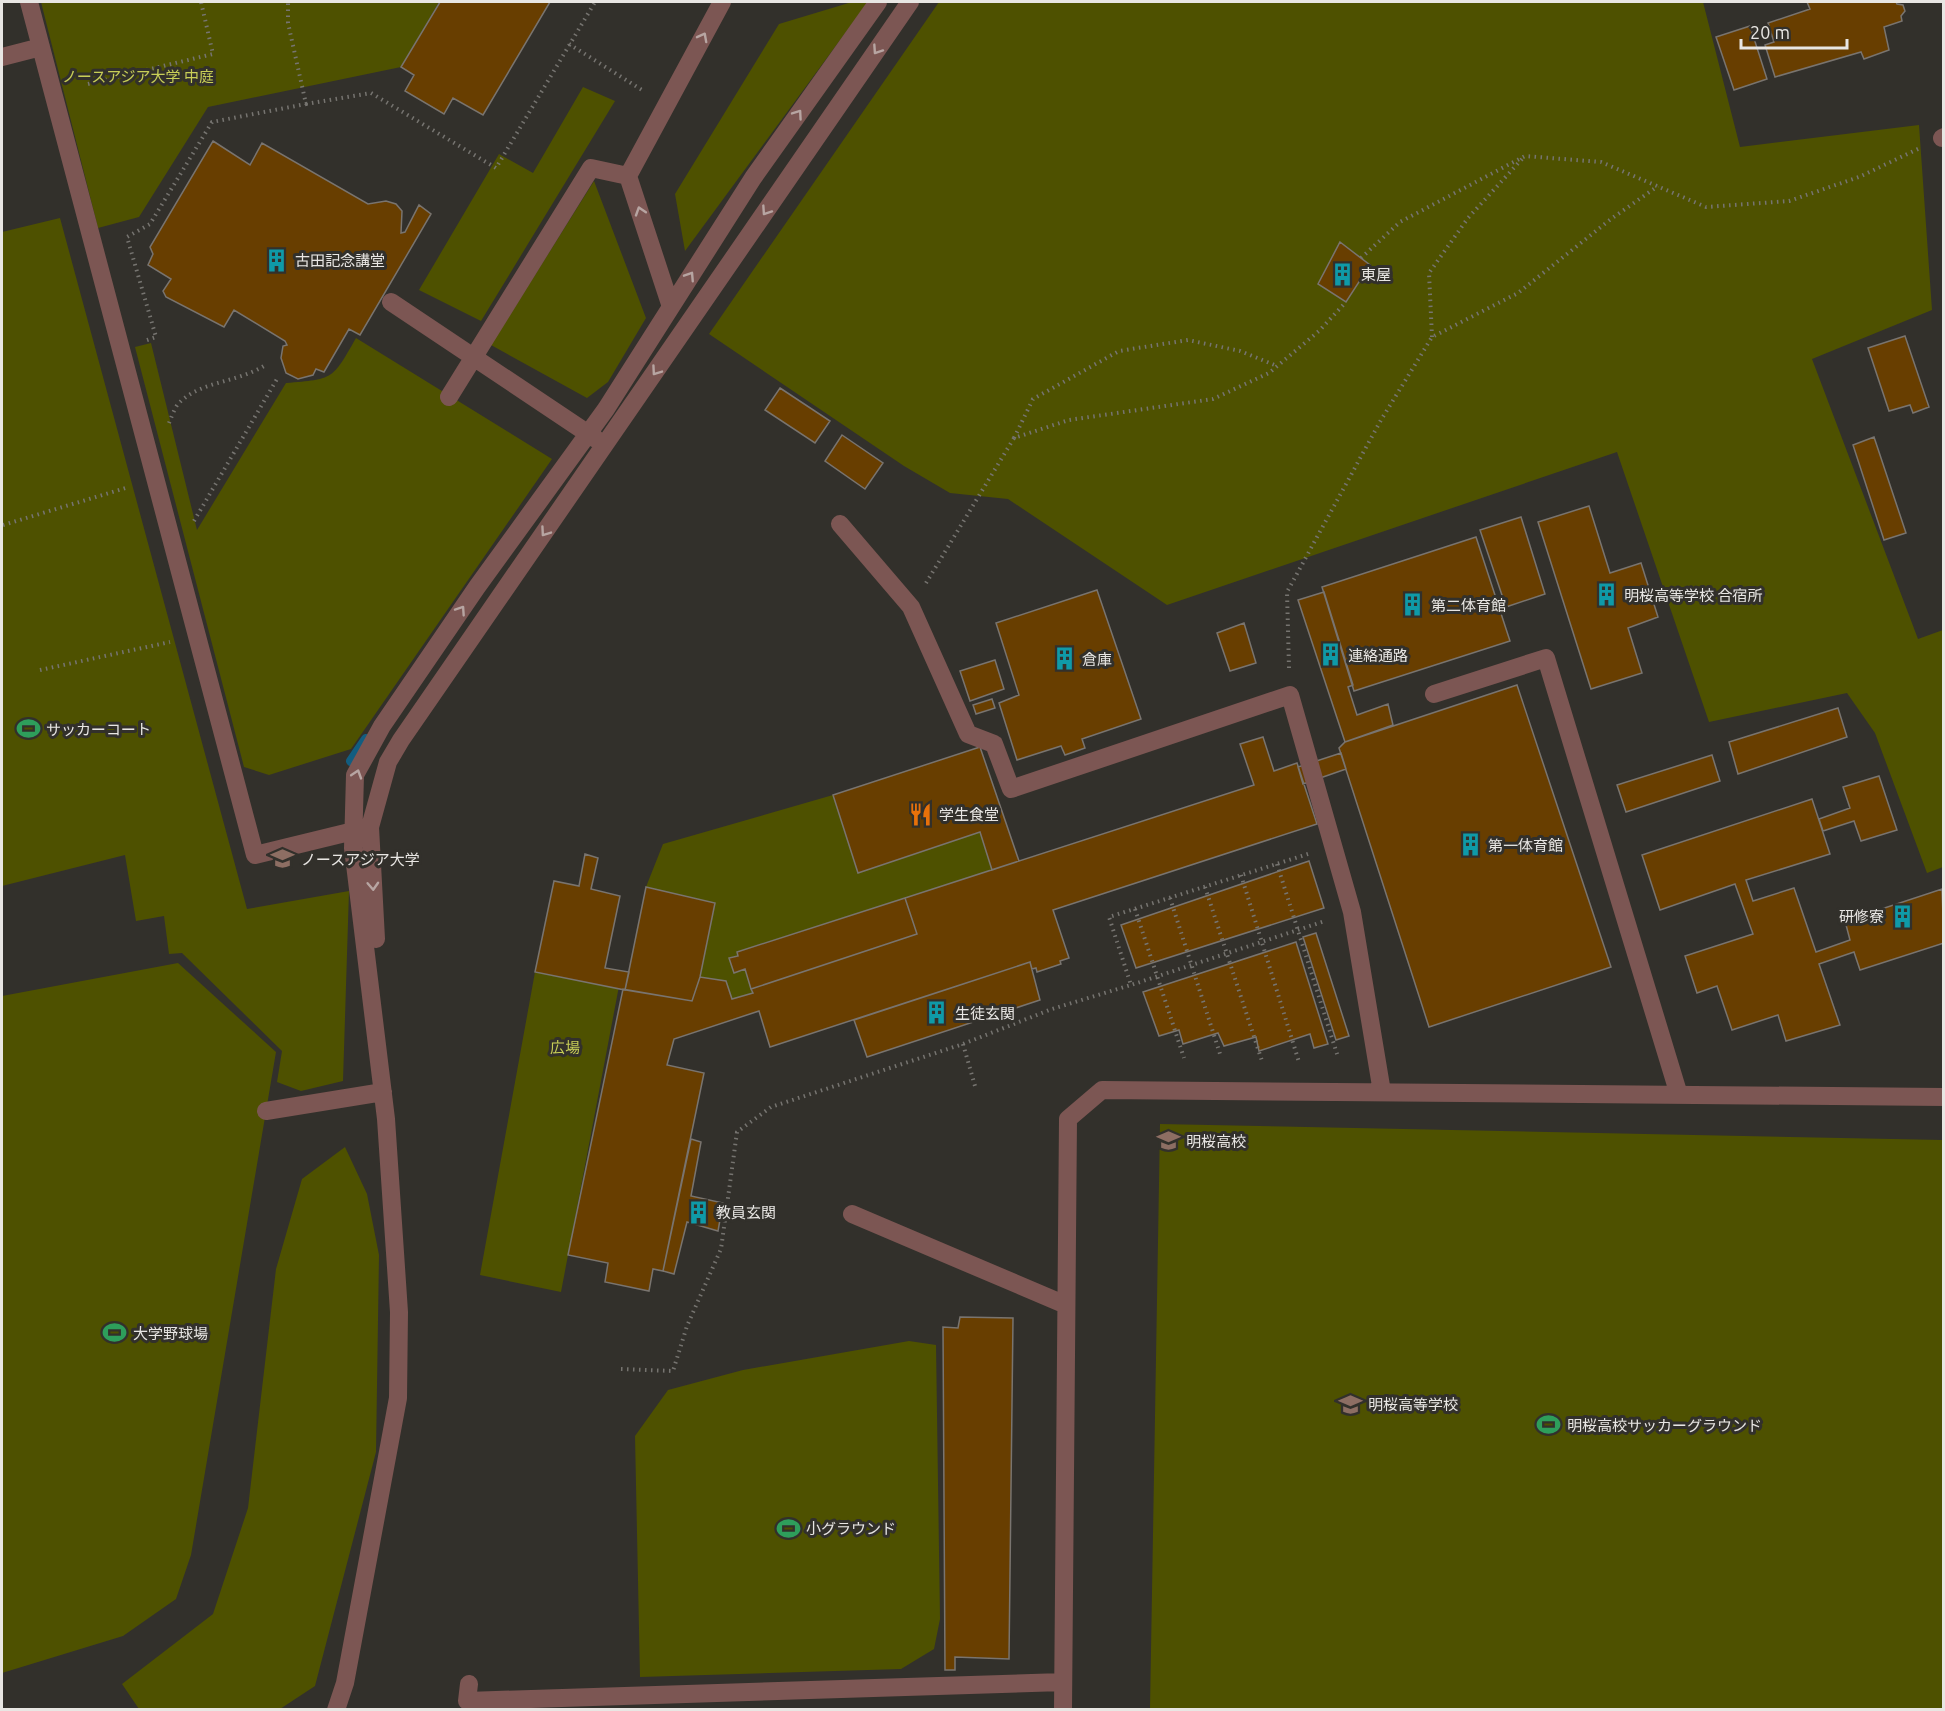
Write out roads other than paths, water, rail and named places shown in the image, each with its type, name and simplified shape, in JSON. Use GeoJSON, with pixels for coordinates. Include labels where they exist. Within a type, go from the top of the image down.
{"type":"FeatureCollection","features":[{"type":"Feature","properties":{"kind":"lane"},"geometry":{"type":"LineString","coordinates":[[30,2],[255,855],[361,830]]}},
{"type":"Feature","properties":{"kind":"lane"},"geometry":{"type":"LineString","coordinates":[[671,306],[628,176],[722,2]]}},
{"type":"Feature","properties":{"kind":"lane"},"geometry":{"type":"LineString","coordinates":[[337,1709],[345,1683],[398,1398],[399,1312],[383,1092],[355,775],[382,726],[477,587],[588,434],[753,178],[878,2]]}},
{"type":"Feature","properties":{"kind":"lane"},"geometry":{"type":"LineString","coordinates":[[337,1709],[351,1705],[411,1395],[399,1193],[376,939],[361,830],[388,762],[401,740],[910,2]]}},
{"type":"Feature","properties":{"kind":"lane"},"geometry":{"type":"LineString","coordinates":[[2,57],[41,47]]}},
{"type":"Feature","properties":{"kind":"lane"},"geometry":{"type":"LineString","coordinates":[[449,397],[591,168],[628,176]]}},
{"type":"Feature","properties":{"kind":"lane"},"geometry":{"type":"LineString","coordinates":[[391,302],[605,446]]}},
{"type":"Feature","properties":{"kind":"lane"},"geometry":{"type":"LineString","coordinates":[[840,524],[911,607],[968,734],[994,744],[1011,789],[1290,695],[1352,912],[1383,1092]]}},
{"type":"Feature","properties":{"kind":"lane"},"geometry":{"type":"LineString","coordinates":[[1434,694],[1546,658],[1679,1095]]}},
{"type":"Feature","properties":{"kind":"lane"},"geometry":{"type":"LineString","coordinates":[[1063,1710],[1068,1119],[1102,1090],[1944,1097]]}},
{"type":"Feature","properties":{"kind":"lane"},"geometry":{"type":"LineString","coordinates":[[266,1111],[383,1092]]}},
{"type":"Feature","properties":{"kind":"lane"},"geometry":{"type":"LineString","coordinates":[[852,1214],[1066,1305]]}},
{"type":"Feature","properties":{"kind":"lane"},"geometry":{"type":"LineString","coordinates":[[469,1684],[467,1701],[1063,1682]]}},
{"type":"Feature","properties":{"kind":"waterway"},"geometry":{"type":"LineString","coordinates":[[351,761],[366,739]]}},
{"type":"Feature","properties":{"kind":"place","name":"古田記念講堂"},"geometry":{"type":"Point","coordinates":[277,260]}},
{"type":"Feature","properties":{"kind":"place","name":"東屋"},"geometry":{"type":"Point","coordinates":[1343,274]}},
{"type":"Feature","properties":{"kind":"place","name":"明桜高等学校 合宿所"},"geometry":{"type":"Point","coordinates":[1606,595]}},
{"type":"Feature","properties":{"kind":"place","name":"第二体育館"},"geometry":{"type":"Point","coordinates":[1413,605]}},
{"type":"Feature","properties":{"kind":"place","name":"連絡通路"},"geometry":{"type":"Point","coordinates":[1330,655]}},
{"type":"Feature","properties":{"kind":"place","name":"倉庫"},"geometry":{"type":"Point","coordinates":[1064,659]}},
{"type":"Feature","properties":{"kind":"place","name":"サッカーコート"},"geometry":{"type":"Point","coordinates":[28,729]}},
{"type":"Feature","properties":{"kind":"place","name":"学生食堂"},"geometry":{"type":"Point","coordinates":[921,814]}},
{"type":"Feature","properties":{"kind":"place","name":"第一体育館"},"geometry":{"type":"Point","coordinates":[1470,845]}},
{"type":"Feature","properties":{"kind":"place","name":"ノースアジア大学"},"geometry":{"type":"Point","coordinates":[283,859]}},
{"type":"Feature","properties":{"kind":"place","name":"研修寮"},"geometry":{"type":"Point","coordinates":[1902,916]}},
{"type":"Feature","properties":{"kind":"place","name":"生徒玄関"},"geometry":{"type":"Point","coordinates":[937,1013]}},
{"type":"Feature","properties":{"kind":"place","name":"明桜高校"},"geometry":{"type":"Point","coordinates":[1168,1141]}},
{"type":"Feature","properties":{"kind":"place","name":"教員玄関"},"geometry":{"type":"Point","coordinates":[698,1212]}},
{"type":"Feature","properties":{"kind":"place","name":"大学野球場"},"geometry":{"type":"Point","coordinates":[115,1333]}},
{"type":"Feature","properties":{"kind":"place","name":"明桜高等学校"},"geometry":{"type":"Point","coordinates":[1350,1404]}},
{"type":"Feature","properties":{"kind":"place","name":"明桜高校サッカーグラウンド"},"geometry":{"type":"Point","coordinates":[1549,1425]}},
{"type":"Feature","properties":{"kind":"place","name":"小グラウンド"},"geometry":{"type":"Point","coordinates":[788,1528]}},
{"type":"Feature","properties":{"kind":"park label","name":"ノースアジア大学 中庭"},"geometry":{"type":"Point","coordinates":[138,76]}},
{"type":"Feature","properties":{"kind":"park label","name":"広場"},"geometry":{"type":"Point","coordinates":[565,1047]}}]}
